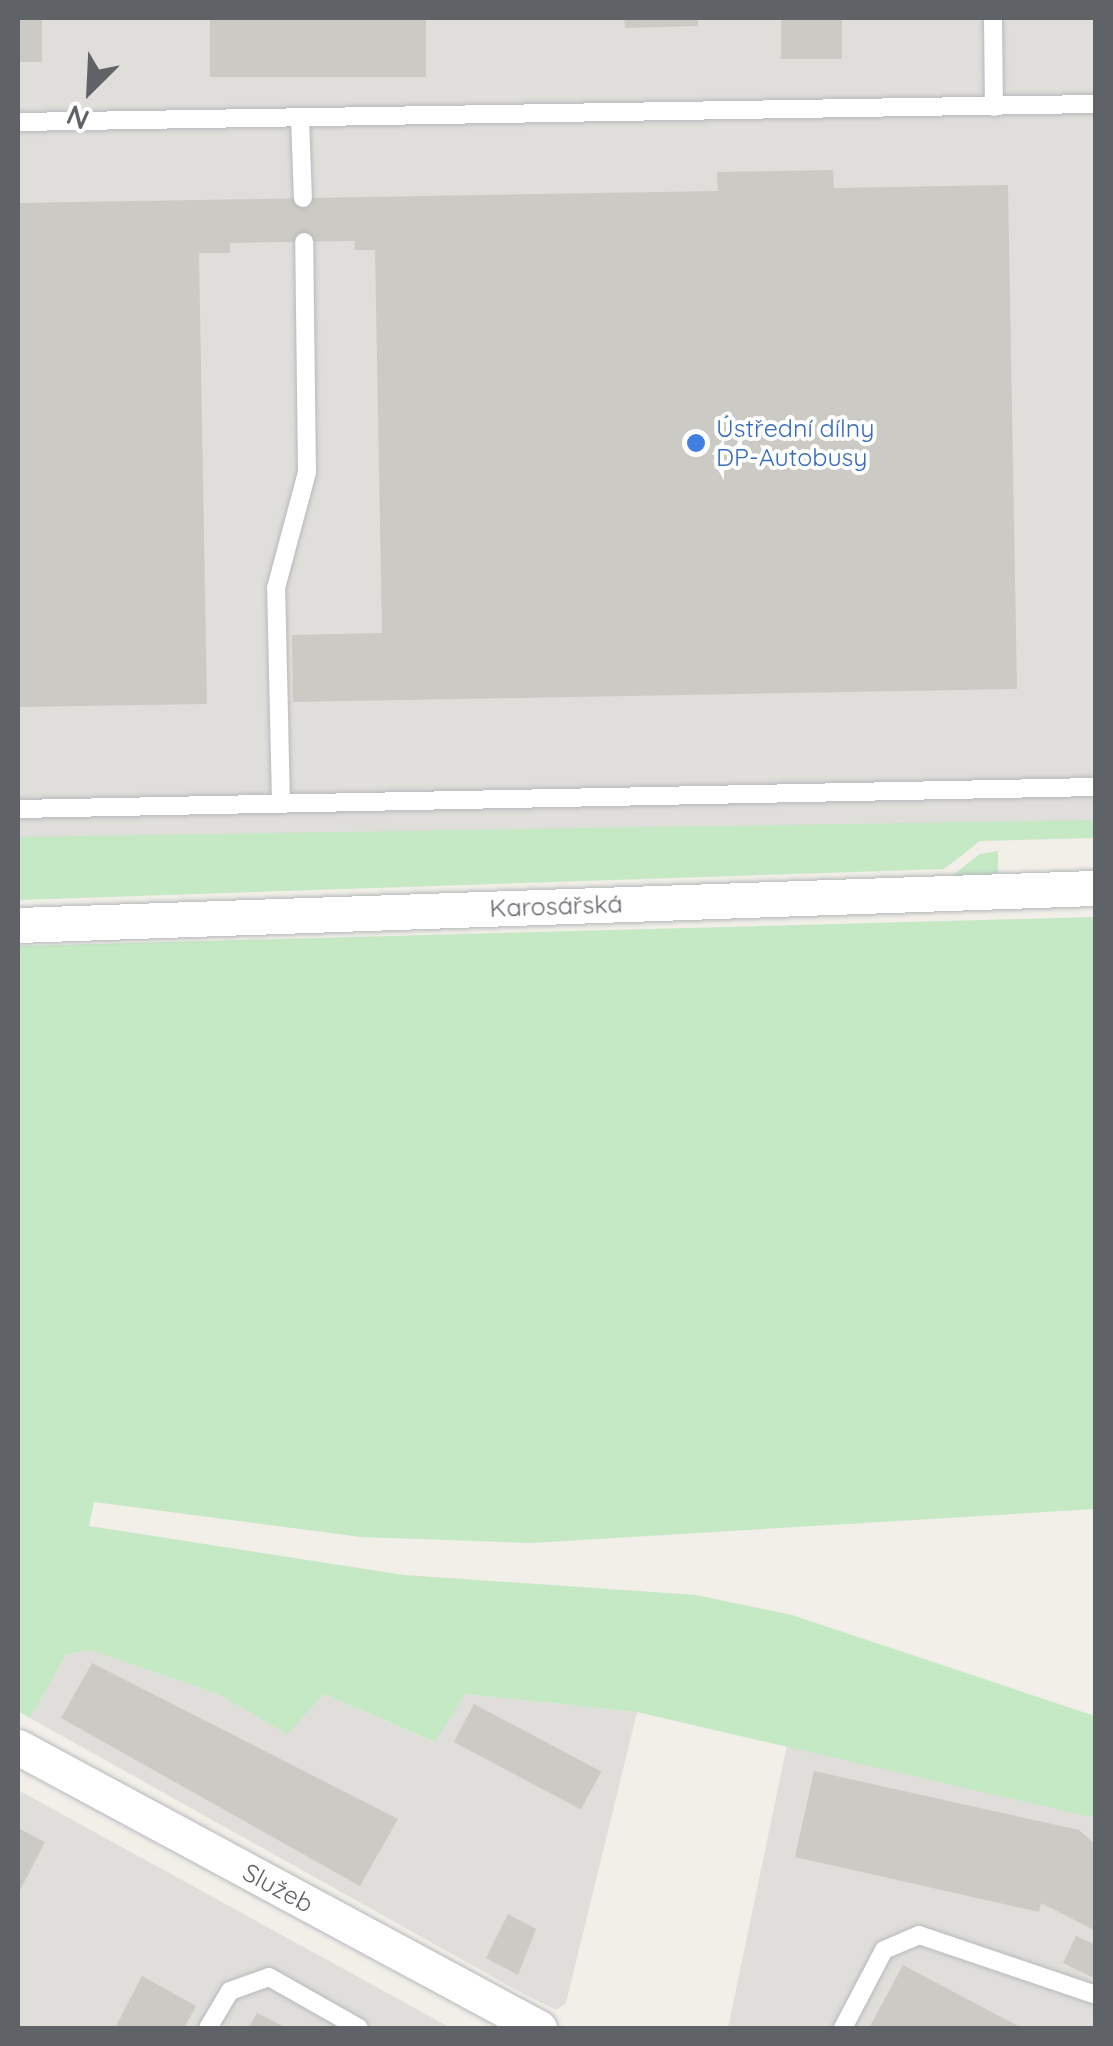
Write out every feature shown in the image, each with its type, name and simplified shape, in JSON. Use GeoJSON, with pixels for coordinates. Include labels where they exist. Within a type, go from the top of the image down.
{"type":"FeatureCollection","features":[{"type":"Feature","properties":{"kind":"street","name":"Karosářská"},"geometry":{"type":"LineString","coordinates":[[18,925],[1096,888]]}},
{"type":"Feature","properties":{"kind":"street","name":"Služeb"},"geometry":{"type":"LineString","coordinates":[[18,1746],[538,2028]]}},
{"type":"Feature","properties":{"kind":"lane"},"geometry":{"type":"LineString","coordinates":[[992,18],[994,107]]}},
{"type":"Feature","properties":{"kind":"lane"},"geometry":{"type":"LineString","coordinates":[[18,122],[1096,104]]}},
{"type":"Feature","properties":{"kind":"lane"},"geometry":{"type":"LineString","coordinates":[[300,118],[303,198]]}},
{"type":"Feature","properties":{"kind":"lane"},"geometry":{"type":"LineString","coordinates":[[281,804],[276,588],[307,472],[304,242]]}},
{"type":"Feature","properties":{"kind":"lane"},"geometry":{"type":"LineString","coordinates":[[18,809],[1096,787]]}},
{"type":"Feature","properties":{"kind":"lane"},"geometry":{"type":"LineString","coordinates":[[843,2028],[884,1950],[920,1935],[1096,1994]]}},
{"type":"Feature","properties":{"kind":"lane"},"geometry":{"type":"LineString","coordinates":[[208,2028],[230,1991],[268,1977],[359,2028]]}},
{"type":"Feature","properties":{"kind":"shaded area"},"geometry":{"type":"Polygon","coordinates":[[[18,18],[1095,18],[1095,837],[18,837],[18,18]]]}},
{"type":"Feature","properties":{"kind":"shaded area"},"geometry":{"type":"Polygon","coordinates":[[[90,1650],[218,1694],[286,1733],[324,1694],[434,1742],[464,1694],[637,1712],[566,2003],[556,2010],[520,1992],[30,1718],[66,1655],[90,1650]]]}},
{"type":"Feature","properties":{"kind":"shaded area"},"geometry":{"type":"Polygon","coordinates":[[[787,1745],[1095,1818],[1095,2028],[728,2028],[787,1745]]]}},
{"type":"Feature","properties":{"kind":"shaded area"},"geometry":{"type":"Polygon","coordinates":[[[18,1790],[451,2028],[18,2028],[18,1790]]]}},
{"type":"Feature","properties":{"kind":"green space"},"geometry":{"type":"Polygon","coordinates":[[[1095,820],[1095,838],[980,841],[944,869],[18,900],[18,837],[1095,820]]]}},
{"type":"Feature","properties":{"kind":"green space"},"geometry":{"type":"Polygon","coordinates":[[[998,851],[998,876],[949,878],[980,854],[998,851]]]}},
{"type":"Feature","properties":{"kind":"green space"},"geometry":{"type":"Polygon","coordinates":[[[1095,917],[1095,1509],[531,1543],[361,1537],[94,1502],[89,1526],[404,1575],[696,1595],[792,1615],[1095,1716],[1095,1818],[637,1712],[465,1694],[435,1742],[324,1694],[287,1734],[218,1694],[90,1650],[66,1655],[30,1718],[18,1711],[18,946],[1095,917]]]}},
{"type":"Feature","properties":{"kind":"building"},"geometry":{"type":"Polygon","coordinates":[[[18,18],[42,18],[42,62],[18,62],[18,18]]]}},
{"type":"Feature","properties":{"kind":"building"},"geometry":{"type":"Polygon","coordinates":[[[210,18],[426,18],[426,77],[210,77],[210,18]]]}},
{"type":"Feature","properties":{"kind":"building"},"geometry":{"type":"Polygon","coordinates":[[[624,18],[698,18],[698,26],[625,28],[624,18]]]}},
{"type":"Feature","properties":{"kind":"building"},"geometry":{"type":"Polygon","coordinates":[[[781,18],[842,18],[842,59],[781,59],[781,18]]]}},
{"type":"Feature","properties":{"kind":"building","name":"Ústřední dílny DP-Autobusy"},"geometry":{"type":"Polygon","coordinates":[[[833,170],[834,188],[1008,185],[1017,689],[293,702],[292,635],[382,633],[375,250],[354,250],[355,241],[230,243],[230,253],[199,253],[207,704],[18,707],[18,203],[718,191],[717,172],[833,170]]]}},
{"type":"Feature","properties":{"kind":"building"},"geometry":{"type":"Polygon","coordinates":[[[92,1663],[398,1819],[360,1886],[61,1718],[92,1663]]]}},
{"type":"Feature","properties":{"kind":"building"},"geometry":{"type":"Polygon","coordinates":[[[474,1704],[601,1772],[581,1810],[454,1742],[474,1704]]]}},
{"type":"Feature","properties":{"kind":"building"},"geometry":{"type":"Polygon","coordinates":[[[814,1771],[1079,1830],[1096,1845],[1096,1931],[1041,1903],[1039,1912],[795,1857],[814,1771]]]}},
{"type":"Feature","properties":{"kind":"building"},"geometry":{"type":"Polygon","coordinates":[[[18,1828],[45,1842],[18,1894],[18,1828]]]}},
{"type":"Feature","properties":{"kind":"building"},"geometry":{"type":"Polygon","coordinates":[[[508,1914],[536,1929],[518,1975],[486,1958],[508,1914]]]}},
{"type":"Feature","properties":{"kind":"building"},"geometry":{"type":"Polygon","coordinates":[[[1076,1936],[1096,1945],[1096,1979],[1063,1963],[1076,1936]]]}},
{"type":"Feature","properties":{"kind":"building"},"geometry":{"type":"Polygon","coordinates":[[[903,1965],[1022,2028],[869,2028],[903,1965]]]}},
{"type":"Feature","properties":{"kind":"building"},"geometry":{"type":"Polygon","coordinates":[[[142,1976],[196,2006],[184,2028],[115,2028],[142,1976]]]}},
{"type":"Feature","properties":{"kind":"building"},"geometry":{"type":"Polygon","coordinates":[[[257,2013],[287,2028],[248,2028],[257,2013]]]}},
{"type":"Feature","properties":{"kind":"place","name":"Ústřední dílny DP-Autobusy"},"geometry":{"type":"Point","coordinates":[696,443]}}]}
